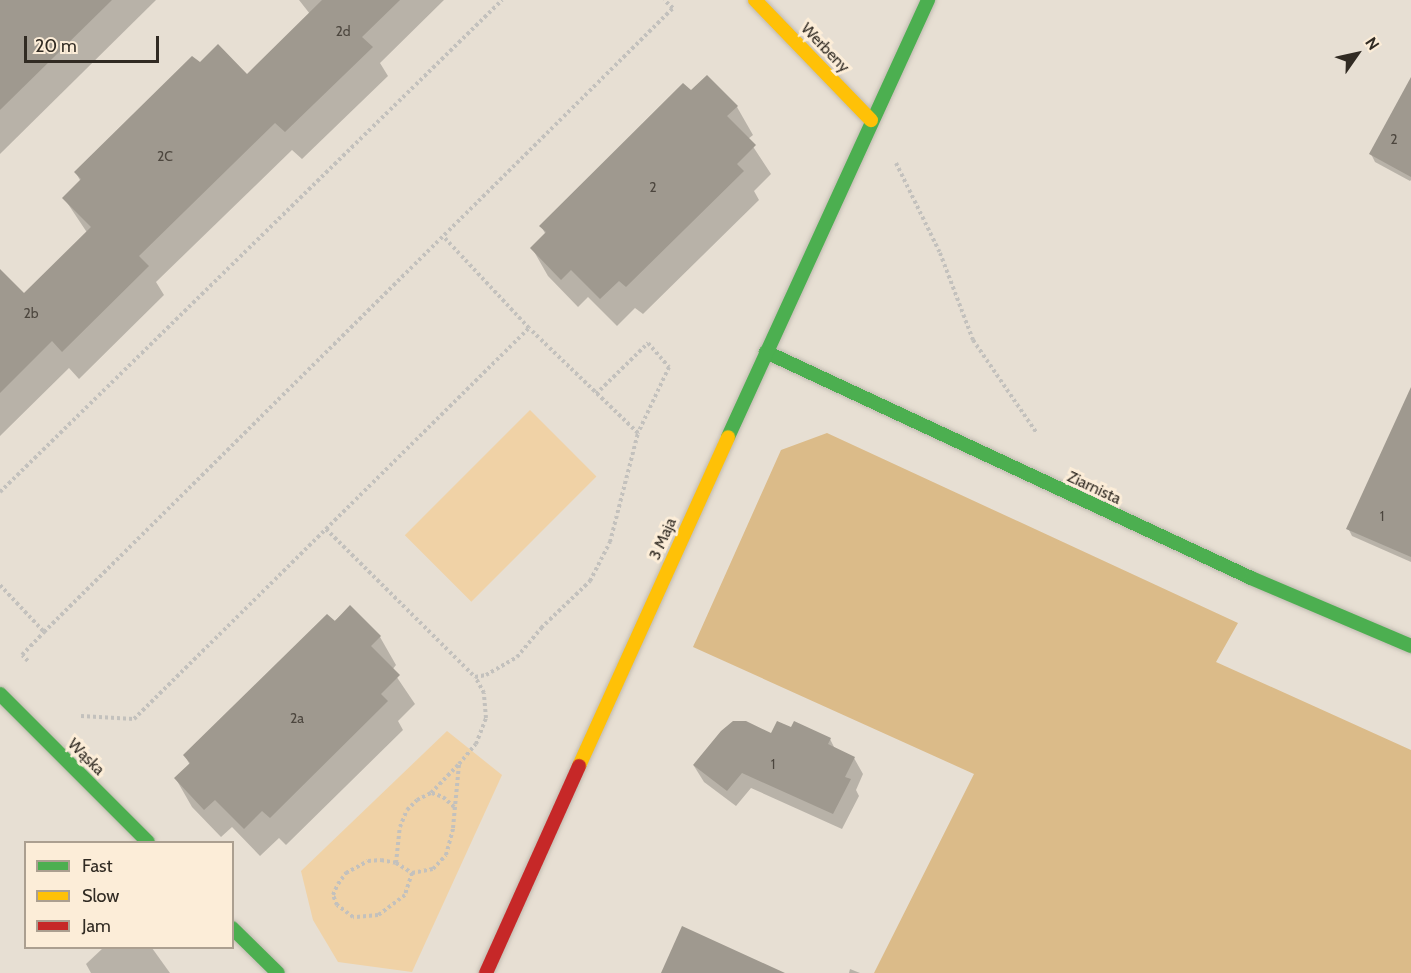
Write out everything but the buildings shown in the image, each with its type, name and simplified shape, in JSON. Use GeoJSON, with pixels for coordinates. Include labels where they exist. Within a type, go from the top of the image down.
{"type":"FeatureCollection","features":[{"type":"Feature","properties":{"kind":"street","name":"Werbeny"},"geometry":{"type":"LineString","coordinates":[[755,0],[871,120]]}},
{"type":"Feature","properties":{"kind":"street","name":"3 Maja"},"geometry":{"type":"LineString","coordinates":[[486,973],[871,120],[928,0]]}},
{"type":"Feature","properties":{"kind":"street","name":"Ziarnista"},"geometry":{"type":"LineString","coordinates":[[766,352],[1251,578],[1411,646]]}},
{"type":"Feature","properties":{"kind":"street","name":"Wąska"},"geometry":{"type":"LineString","coordinates":[[0,694],[146,841]]}},
{"type":"Feature","properties":{"kind":"street"},"geometry":{"type":"LineString","coordinates":[[234,930],[278,973]]}},
{"type":"Feature","properties":{"kind":"path"},"geometry":{"type":"LineString","coordinates":[[0,492],[502,0]]}},
{"type":"Feature","properties":{"kind":"path"},"geometry":{"type":"LineString","coordinates":[[29,663],[22,655],[44,632],[673,8],[664,0]]}},
{"type":"Feature","properties":{"kind":"path"},"geometry":{"type":"LineString","coordinates":[[871,120],[888,147],[940,253],[973,340],[1044,442]]}},
{"type":"Feature","properties":{"kind":"path"},"geometry":{"type":"LineString","coordinates":[[443,236],[529,328],[638,433]]}},
{"type":"Feature","properties":{"kind":"path"},"geometry":{"type":"LineString","coordinates":[[74,709],[81,717],[134,719],[529,328]]}},
{"type":"Feature","properties":{"kind":"path"},"geometry":{"type":"LineString","coordinates":[[475,677],[486,675],[517,657],[541,628],[591,581],[610,542],[638,433],[669,367],[648,343],[596,394]]}},
{"type":"Feature","properties":{"kind":"path"},"geometry":{"type":"LineString","coordinates":[[326,529],[475,677],[484,693],[486,718],[476,744],[431,793],[417,800],[407,810],[400,827],[396,863]]}},
{"type":"Feature","properties":{"kind":"path"},"geometry":{"type":"LineString","coordinates":[[0,585],[44,632]]}},
{"type":"Feature","properties":{"kind":"path"},"geometry":{"type":"LineString","coordinates":[[412,873],[405,895],[392,907],[378,915],[353,917],[337,905],[333,894],[346,873],[368,861],[381,860],[396,863],[412,873],[433,869],[446,855],[451,844],[459,764]]}},
{"type":"Feature","properties":{"kind":"path"},"geometry":{"type":"LineString","coordinates":[[431,793],[443,797],[454,807]]}},
{"type":"Feature","properties":{"kind":"shaded area"},"geometry":{"type":"Polygon","coordinates":[[[530,410],[596,476],[471,602],[405,535],[530,410]]]}},
{"type":"Feature","properties":{"kind":"shaded area"},"geometry":{"type":"Polygon","coordinates":[[[827,433],[1238,623],[1216,662],[1411,750],[1411,973],[874,973],[974,774],[693,647],[781,450],[827,433]]]}},
{"type":"Feature","properties":{"kind":"shaded area"},"geometry":{"type":"Polygon","coordinates":[[[447,731],[502,775],[412,972],[338,962],[313,920],[301,871],[447,731]]]}},
{"type":"Feature","properties":{"kind":"traffic: fast"},"geometry":{"type":"LineString","coordinates":[[728,437],[928,0]]}},
{"type":"Feature","properties":{"kind":"traffic: fast"},"geometry":{"type":"LineString","coordinates":[[766,352],[1251,578],[1411,646]]}},
{"type":"Feature","properties":{"kind":"traffic: fast"},"geometry":{"type":"LineString","coordinates":[[0,694],[147,841]]}},
{"type":"Feature","properties":{"kind":"traffic: fast"},"geometry":{"type":"LineString","coordinates":[[234,930],[278,973]]}},
{"type":"Feature","properties":{"kind":"traffic: slow"},"geometry":{"type":"LineString","coordinates":[[755,0],[871,120]]}},
{"type":"Feature","properties":{"kind":"traffic: slow"},"geometry":{"type":"LineString","coordinates":[[579,766],[728,437]]}},
{"type":"Feature","properties":{"kind":"traffic: jam"},"geometry":{"type":"LineString","coordinates":[[486,973],[579,766]]}}]}
